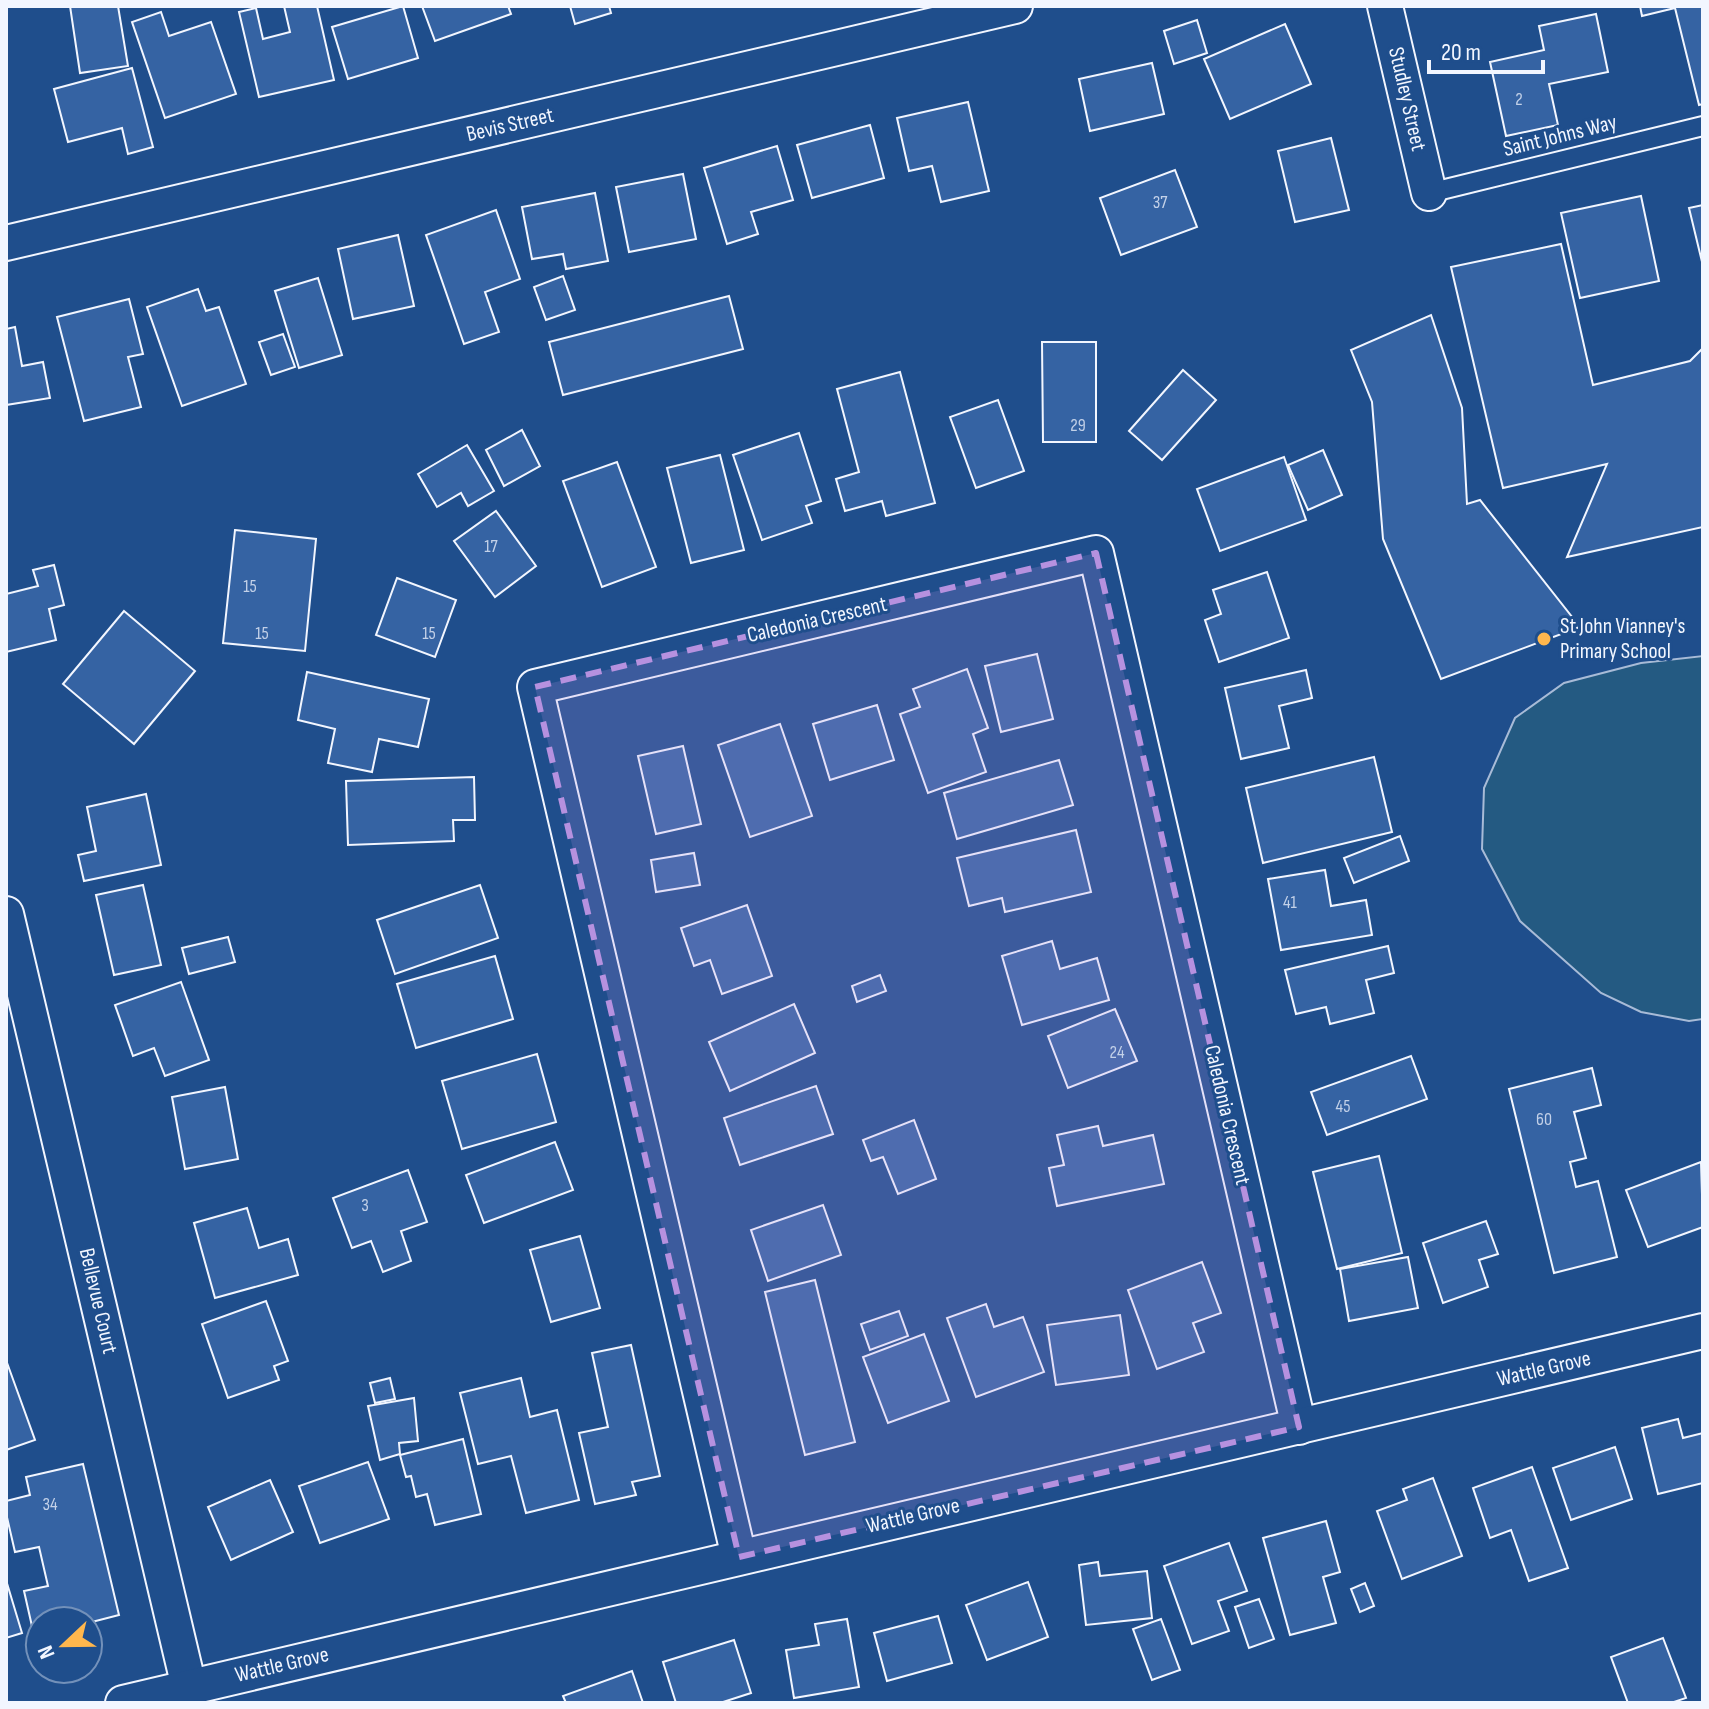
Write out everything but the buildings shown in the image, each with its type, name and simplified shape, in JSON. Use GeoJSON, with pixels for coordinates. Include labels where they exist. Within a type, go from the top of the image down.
{"type":"FeatureCollection","features":[{"type":"Feature","properties":{"kind":"street","name":"Bevis Street"},"geometry":{"type":"LineString","coordinates":[[6,243],[1015,6]]}},
{"type":"Feature","properties":{"kind":"street","name":"Studley Street"},"geometry":{"type":"LineString","coordinates":[[1385,6],[1429,193]]}},
{"type":"Feature","properties":{"kind":"street","name":"Caledonia Crescent"},"geometry":{"type":"LineString","coordinates":[[739,1557],[535,687],[1096,553],[1299,1427]]}},
{"type":"Feature","properties":{"kind":"street","name":"Bellevue Court"},"geometry":{"type":"LineString","coordinates":[[6,914],[189,1687]]}},
{"type":"Feature","properties":{"kind":"street","name":"Wattle Grove"},"geometry":{"type":"LineString","coordinates":[[123,1703],[1703,1331]]}},
{"type":"Feature","properties":{"kind":"lane","name":"Saint Johns Way"},"geometry":{"type":"LineString","coordinates":[[1429,193],[1703,126]]}},
{"type":"Feature","properties":{"kind":"highlighted area"},"geometry":{"type":"Polygon","coordinates":[[[1096,553],[1299,1427],[739,1557],[535,687],[1096,553]]]}},
{"type":"Feature","properties":{"kind":"shaded area"},"geometry":{"type":"Polygon","coordinates":[[[1703,656],[1703,1019],[1689,1021],[1641,1012],[1601,993],[1520,921],[1482,849],[1484,788],[1515,718],[1564,683],[1641,663],[1703,656]]]}},
{"type":"Feature","properties":{"kind":"place","name":"St John Vianney's Primary School"},"geometry":{"type":"Point","coordinates":[1544,639]}}]}
